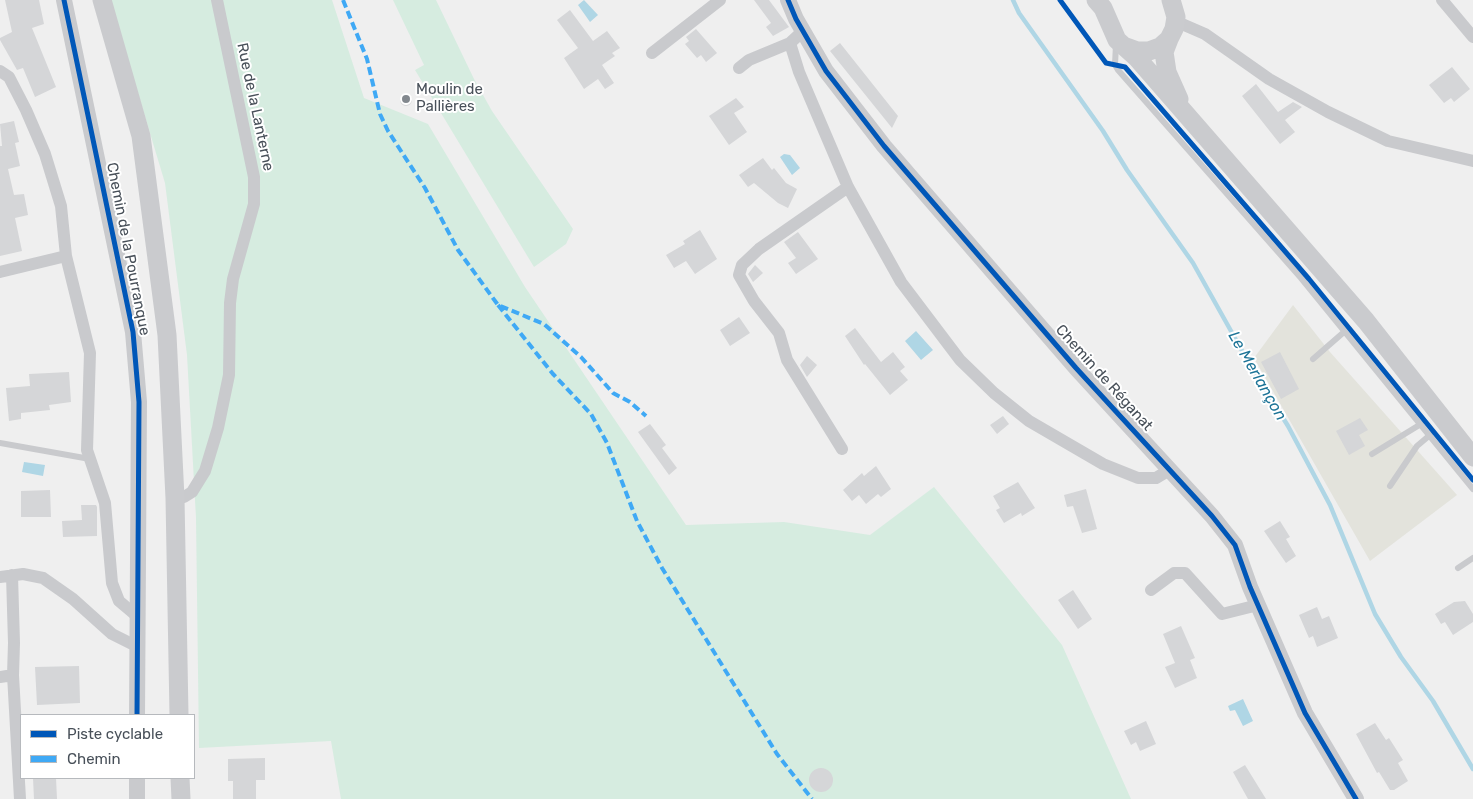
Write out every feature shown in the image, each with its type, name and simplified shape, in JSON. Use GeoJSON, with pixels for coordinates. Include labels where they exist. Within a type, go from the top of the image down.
{"type":"FeatureCollection","features":[{"type":"Feature","properties":{"kind":"main road"},"geometry":{"type":"LineString","coordinates":[[93,0],[149,191]]}},
{"type":"Feature","properties":{"kind":"main road"},"geometry":{"type":"LineString","coordinates":[[102,0],[141,136],[167,335],[175,498],[179,714]]}},
{"type":"Feature","properties":{"kind":"main road"},"geometry":{"type":"LineString","coordinates":[[1096,0],[1121,44],[1186,114],[1366,321],[1473,457]]}},
{"type":"Feature","properties":{"kind":"main road"},"geometry":{"type":"LineString","coordinates":[[1108,21],[1109,10],[1113,0]]}},
{"type":"Feature","properties":{"kind":"main road"},"geometry":{"type":"LineString","coordinates":[[1171,0],[1174,6],[1175,21],[1164,52],[1167,72],[1186,114]]}},
{"type":"Feature","properties":{"kind":"main road"},"geometry":{"type":"LineString","coordinates":[[1121,44],[1137,51],[1149,51],[1160,47],[1168,39]]}},
{"type":"Feature","properties":{"kind":"main road"},"geometry":{"type":"LineString","coordinates":[[180,779],[180,799]]}},
{"type":"Feature","properties":{"kind":"street","name":"Chemin de la Pourranque"},"geometry":{"type":"LineString","coordinates":[[64,0],[132,332],[139,402],[137,714]]}},
{"type":"Feature","properties":{"kind":"street","name":"Rue de la Lanterne"},"geometry":{"type":"LineString","coordinates":[[175,498],[184,497],[192,492],[205,471],[218,428],[229,375],[230,303],[233,280],[254,204],[254,177],[217,0]]}},
{"type":"Feature","properties":{"kind":"street"},"geometry":{"type":"LineString","coordinates":[[652,53],[720,0]]}},
{"type":"Feature","properties":{"kind":"street","name":"Chemin de Réganat"},"geometry":{"type":"LineString","coordinates":[[788,0],[826,71],[884,146],[1076,368],[1170,469],[1235,545],[1258,606],[1304,713],[1356,799]]}},
{"type":"Feature","properties":{"kind":"street"},"geometry":{"type":"LineString","coordinates":[[1442,0],[1473,37]]}},
{"type":"Feature","properties":{"kind":"street"},"geometry":{"type":"LineString","coordinates":[[1175,21],[1205,34],[1268,79],[1328,112],[1388,141],[1473,161]]}},
{"type":"Feature","properties":{"kind":"street"},"geometry":{"type":"LineString","coordinates":[[739,68],[749,60],[790,43],[803,31]]}},
{"type":"Feature","properties":{"kind":"street"},"geometry":{"type":"LineString","coordinates":[[790,43],[799,72],[848,187],[901,282],[960,360],[994,393],[1029,421],[1103,464],[1138,478],[1156,478],[1170,469]]}},
{"type":"Feature","properties":{"kind":"street"},"geometry":{"type":"LineString","coordinates":[[0,71],[9,77],[45,154],[61,206],[66,256],[90,353],[87,450],[105,503],[112,583],[119,600],[138,617]]}},
{"type":"Feature","properties":{"kind":"street"},"geometry":{"type":"LineString","coordinates":[[842,449],[787,360],[779,333],[754,300],[739,275],[742,265],[759,249],[848,187]]}},
{"type":"Feature","properties":{"kind":"street"},"geometry":{"type":"LineString","coordinates":[[0,272],[66,256]]}},
{"type":"Feature","properties":{"kind":"street"},"geometry":{"type":"LineString","coordinates":[[1151,590],[1174,573],[1185,573],[1222,614],[1258,606]]}},
{"type":"Feature","properties":{"kind":"street"},"geometry":{"type":"LineString","coordinates":[[20,799],[6,676],[14,643],[6,576],[23,574],[43,578],[73,598],[112,634],[138,647]]}},
{"type":"Feature","properties":{"kind":"street"},"geometry":{"type":"LineString","coordinates":[[137,779],[137,799]]}},
{"type":"Feature","properties":{"kind":"lane"},"geometry":{"type":"LineString","coordinates":[[1121,44],[1114,51],[1115,65],[1118,70],[1300,278],[1473,489]]}},
{"type":"Feature","properties":{"kind":"lane"},"geometry":{"type":"LineString","coordinates":[[1313,359],[1344,332]]}},
{"type":"Feature","properties":{"kind":"lane"},"geometry":{"type":"LineString","coordinates":[[1372,454],[1421,424]]}},
{"type":"Feature","properties":{"kind":"lane"},"geometry":{"type":"LineString","coordinates":[[1390,486],[1417,446],[1430,435]]}},
{"type":"Feature","properties":{"kind":"lane"},"geometry":{"type":"LineString","coordinates":[[0,443],[90,459]]}},
{"type":"Feature","properties":{"kind":"lane"},"geometry":{"type":"LineString","coordinates":[[1458,568],[1473,558]]}},
{"type":"Feature","properties":{"kind":"shaded area"},"geometry":{"type":"Polygon","coordinates":[[[1293,305],[1330,352],[1457,495],[1370,561],[1254,358],[1293,305]]]}},
{"type":"Feature","properties":{"kind":"green space"},"geometry":{"type":"Polygon","coordinates":[[[110,0],[332,0],[364,98],[428,124],[525,287],[686,525],[784,522],[870,535],[934,487],[1062,645],[1131,799],[341,799],[331,741],[199,748],[196,518],[187,355],[165,183],[110,0]]]}},
{"type":"Feature","properties":{"kind":"green space"},"geometry":{"type":"Polygon","coordinates":[[[393,0],[436,0],[474,79],[492,111],[573,229],[566,244],[534,267],[415,70],[424,65],[393,0]]]}},
{"type":"Feature","properties":{"kind":"water"},"geometry":{"type":"Polygon","coordinates":[[[584,0],[598,15],[590,22],[578,5],[584,0]]]}},
{"type":"Feature","properties":{"kind":"water"},"geometry":{"type":"Polygon","coordinates":[[[784,154],[790,155],[800,168],[792,175],[780,157],[784,154]]]}},
{"type":"Feature","properties":{"kind":"water"},"geometry":{"type":"Polygon","coordinates":[[[916,331],[933,350],[921,360],[905,341],[916,331]]]}},
{"type":"Feature","properties":{"kind":"water"},"geometry":{"type":"Polygon","coordinates":[[[24,462],[45,465],[43,476],[22,472],[24,462]]]}},
{"type":"Feature","properties":{"kind":"water"},"geometry":{"type":"Polygon","coordinates":[[[1243,699],[1253,721],[1243,726],[1235,710],[1230,711],[1228,706],[1243,699]]]}},
{"type":"Feature","properties":{"kind":"building"},"geometry":{"type":"Polygon","coordinates":[[[5,0],[39,0],[44,24],[32,28],[56,87],[35,97],[23,68],[17,70],[0,40],[0,38],[12,32],[5,0]]]}},
{"type":"Feature","properties":{"kind":"building"},"geometry":{"type":"Polygon","coordinates":[[[754,0],[769,0],[789,27],[773,36],[766,27],[771,23],[754,0]]]}},
{"type":"Feature","properties":{"kind":"building"},"geometry":{"type":"Polygon","coordinates":[[[570,10],[593,41],[607,31],[620,48],[612,53],[615,56],[602,65],[614,83],[605,89],[598,79],[584,89],[564,58],[578,48],[557,20],[570,10]]]}},
{"type":"Feature","properties":{"kind":"building"},"geometry":{"type":"Polygon","coordinates":[[[696,29],[717,53],[706,62],[701,55],[697,58],[685,44],[689,41],[686,37],[696,29]]]}},
{"type":"Feature","properties":{"kind":"building"},"geometry":{"type":"Polygon","coordinates":[[[840,43],[898,116],[892,128],[830,51],[840,43]]]}},
{"type":"Feature","properties":{"kind":"building"},"geometry":{"type":"Polygon","coordinates":[[[1452,67],[1470,89],[1454,102],[1451,98],[1444,103],[1429,85],[1452,67]]]}},
{"type":"Feature","properties":{"kind":"building"},"geometry":{"type":"Polygon","coordinates":[[[1256,84],[1278,112],[1293,102],[1302,107],[1285,120],[1295,132],[1280,144],[1242,96],[1256,84]]]}},
{"type":"Feature","properties":{"kind":"building","name":"Moulin de Pallières"},"geometry":{"type":"Polygon","coordinates":[[[408,94],[411,95],[411,105],[404,106],[401,105],[400,98],[401,95],[408,94]]]}},
{"type":"Feature","properties":{"kind":"building"},"geometry":{"type":"Polygon","coordinates":[[[736,98],[744,107],[734,113],[747,132],[729,145],[709,116],[736,98]]]}},
{"type":"Feature","properties":{"kind":"building"},"geometry":{"type":"Polygon","coordinates":[[[14,121],[19,142],[15,143],[20,166],[8,169],[14,195],[24,194],[28,215],[15,218],[22,251],[0,256],[0,146],[2,146],[0,124],[14,121]]]}},
{"type":"Feature","properties":{"kind":"building"},"geometry":{"type":"Polygon","coordinates":[[[763,158],[772,170],[774,168],[786,183],[797,189],[788,208],[778,203],[754,183],[748,187],[739,175],[763,158]]]}},
{"type":"Feature","properties":{"kind":"building"},"geometry":{"type":"Polygon","coordinates":[[[700,230],[717,259],[695,274],[686,261],[674,268],[666,255],[685,244],[683,241],[700,230]]]}},
{"type":"Feature","properties":{"kind":"building"},"geometry":{"type":"Polygon","coordinates":[[[798,232],[818,259],[796,274],[788,263],[796,258],[784,242],[798,232]]]}},
{"type":"Feature","properties":{"kind":"building"},"geometry":{"type":"Polygon","coordinates":[[[755,265],[763,273],[753,282],[748,274],[755,265]]]}},
{"type":"Feature","properties":{"kind":"building"},"geometry":{"type":"Polygon","coordinates":[[[739,317],[750,333],[730,346],[720,330],[739,317]]]}},
{"type":"Feature","properties":{"kind":"building"},"geometry":{"type":"Polygon","coordinates":[[[855,328],[881,362],[893,352],[905,367],[900,371],[908,380],[890,395],[864,365],[845,336],[855,328]]]}},
{"type":"Feature","properties":{"kind":"building"},"geometry":{"type":"Polygon","coordinates":[[[1280,352],[1299,389],[1281,399],[1261,362],[1280,352]]]}},
{"type":"Feature","properties":{"kind":"building"},"geometry":{"type":"Polygon","coordinates":[[[807,356],[817,365],[807,377],[800,365],[807,356]]]}},
{"type":"Feature","properties":{"kind":"building"},"geometry":{"type":"Polygon","coordinates":[[[69,372],[71,402],[49,405],[50,410],[21,413],[21,419],[9,421],[6,388],[30,386],[29,374],[69,372]]]}},
{"type":"Feature","properties":{"kind":"building"},"geometry":{"type":"Polygon","coordinates":[[[1003,416],[1009,424],[997,434],[990,425],[1003,416]]]}},
{"type":"Feature","properties":{"kind":"building"},"geometry":{"type":"Polygon","coordinates":[[[1360,418],[1368,430],[1359,435],[1365,446],[1349,455],[1336,431],[1360,418]]]}},
{"type":"Feature","properties":{"kind":"building"},"geometry":{"type":"Polygon","coordinates":[[[650,424],[666,445],[662,448],[677,468],[669,475],[638,432],[650,424]]]}},
{"type":"Feature","properties":{"kind":"building"},"geometry":{"type":"Polygon","coordinates":[[[876,466],[891,489],[881,497],[878,494],[866,504],[859,495],[852,501],[843,490],[862,473],[864,476],[876,466]]]}},
{"type":"Feature","properties":{"kind":"building"},"geometry":{"type":"Polygon","coordinates":[[[1018,482],[1035,508],[1022,516],[1021,513],[1004,523],[996,510],[1000,508],[993,496],[1018,482]]]}},
{"type":"Feature","properties":{"kind":"building"},"geometry":{"type":"Polygon","coordinates":[[[1086,489],[1097,529],[1082,533],[1073,506],[1067,507],[1064,495],[1086,489]]]}},
{"type":"Feature","properties":{"kind":"building"},"geometry":{"type":"Polygon","coordinates":[[[50,490],[51,517],[21,517],[21,491],[50,490]]]}},
{"type":"Feature","properties":{"kind":"building"},"geometry":{"type":"Polygon","coordinates":[[[81,505],[96,505],[97,536],[63,537],[62,521],[82,520],[81,505]]]}},
{"type":"Feature","properties":{"kind":"building"},"geometry":{"type":"Polygon","coordinates":[[[1280,521],[1290,537],[1286,539],[1296,556],[1286,563],[1264,531],[1280,521]]]}},
{"type":"Feature","properties":{"kind":"building"},"geometry":{"type":"Polygon","coordinates":[[[1073,590],[1092,619],[1078,629],[1058,600],[1073,590]]]}},
{"type":"Feature","properties":{"kind":"building"},"geometry":{"type":"Polygon","coordinates":[[[1465,601],[1473,614],[1473,622],[1453,635],[1445,622],[1441,624],[1435,614],[1454,602],[1465,601]]]}},
{"type":"Feature","properties":{"kind":"building"},"geometry":{"type":"Polygon","coordinates":[[[1317,607],[1322,619],[1329,616],[1338,638],[1317,647],[1313,636],[1309,638],[1299,615],[1317,607]]]}},
{"type":"Feature","properties":{"kind":"building"},"geometry":{"type":"Polygon","coordinates":[[[1181,626],[1195,658],[1190,660],[1197,678],[1175,688],[1165,667],[1175,663],[1163,634],[1181,626]]]}},
{"type":"Feature","properties":{"kind":"building"},"geometry":{"type":"Polygon","coordinates":[[[79,666],[80,703],[37,705],[35,667],[79,666]]]}},
{"type":"Feature","properties":{"kind":"building"},"geometry":{"type":"Polygon","coordinates":[[[1146,721],[1156,744],[1140,751],[1136,742],[1131,745],[1124,731],[1146,721]]]}},
{"type":"Feature","properties":{"kind":"building"},"geometry":{"type":"Polygon","coordinates":[[[1375,723],[1386,740],[1389,738],[1403,760],[1398,763],[1408,781],[1394,790],[1390,790],[1379,772],[1377,773],[1356,734],[1375,723]]]}},
{"type":"Feature","properties":{"kind":"building"},"geometry":{"type":"Polygon","coordinates":[[[265,758],[265,780],[256,780],[256,799],[233,799],[233,781],[228,781],[228,759],[265,758]]]}},
{"type":"Feature","properties":{"kind":"building"},"geometry":{"type":"Polygon","coordinates":[[[1245,765],[1266,799],[1248,799],[1233,772],[1245,765]]]}},
{"type":"Feature","properties":{"kind":"building"},"geometry":{"type":"Polygon","coordinates":[[[821,768],[829,772],[833,780],[829,788],[821,792],[813,788],[809,780],[813,772],[821,768]]]}},
{"type":"Feature","properties":{"kind":"building"},"geometry":{"type":"Polygon","coordinates":[[[33,779],[56,779],[57,799],[34,799],[33,779]]]}},
{"type":"Feature","properties":{"kind":"waterway","name":"Le Merlançon"},"geometry":{"type":"LineString","coordinates":[[1013,0],[1019,13],[1103,131],[1127,170],[1193,263],[1250,365],[1288,426],[1330,505],[1375,614],[1401,657],[1433,701],[1473,769]]}},
{"type":"Feature","properties":{"kind":"marked path"},"geometry":{"type":"LineString","coordinates":[[343,0],[367,59],[380,114],[388,131],[425,188],[458,250],[498,305],[544,324],[581,357],[613,393],[630,402],[646,416]]}},
{"type":"Feature","properties":{"kind":"marked path"},"geometry":{"type":"LineString","coordinates":[[498,305],[553,374],[591,414],[607,443],[637,521],[662,568],[777,754],[812,799]]}},
{"type":"Feature","properties":{"kind":"cycle path"},"geometry":{"type":"LineString","coordinates":[[64,0],[133,332],[139,402],[137,714]]}},
{"type":"Feature","properties":{"kind":"cycle path"},"geometry":{"type":"LineString","coordinates":[[788,0],[796,19],[826,71],[884,146],[1076,368],[1212,516],[1235,545],[1250,587],[1305,713],[1356,799]]}},
{"type":"Feature","properties":{"kind":"cycle path"},"geometry":{"type":"LineString","coordinates":[[1060,0],[1106,63],[1125,67],[1309,279],[1473,480]]}},
{"type":"Feature","properties":{"kind":"place","name":"Moulin de Pallières"},"geometry":{"type":"Point","coordinates":[406,99]}}]}
